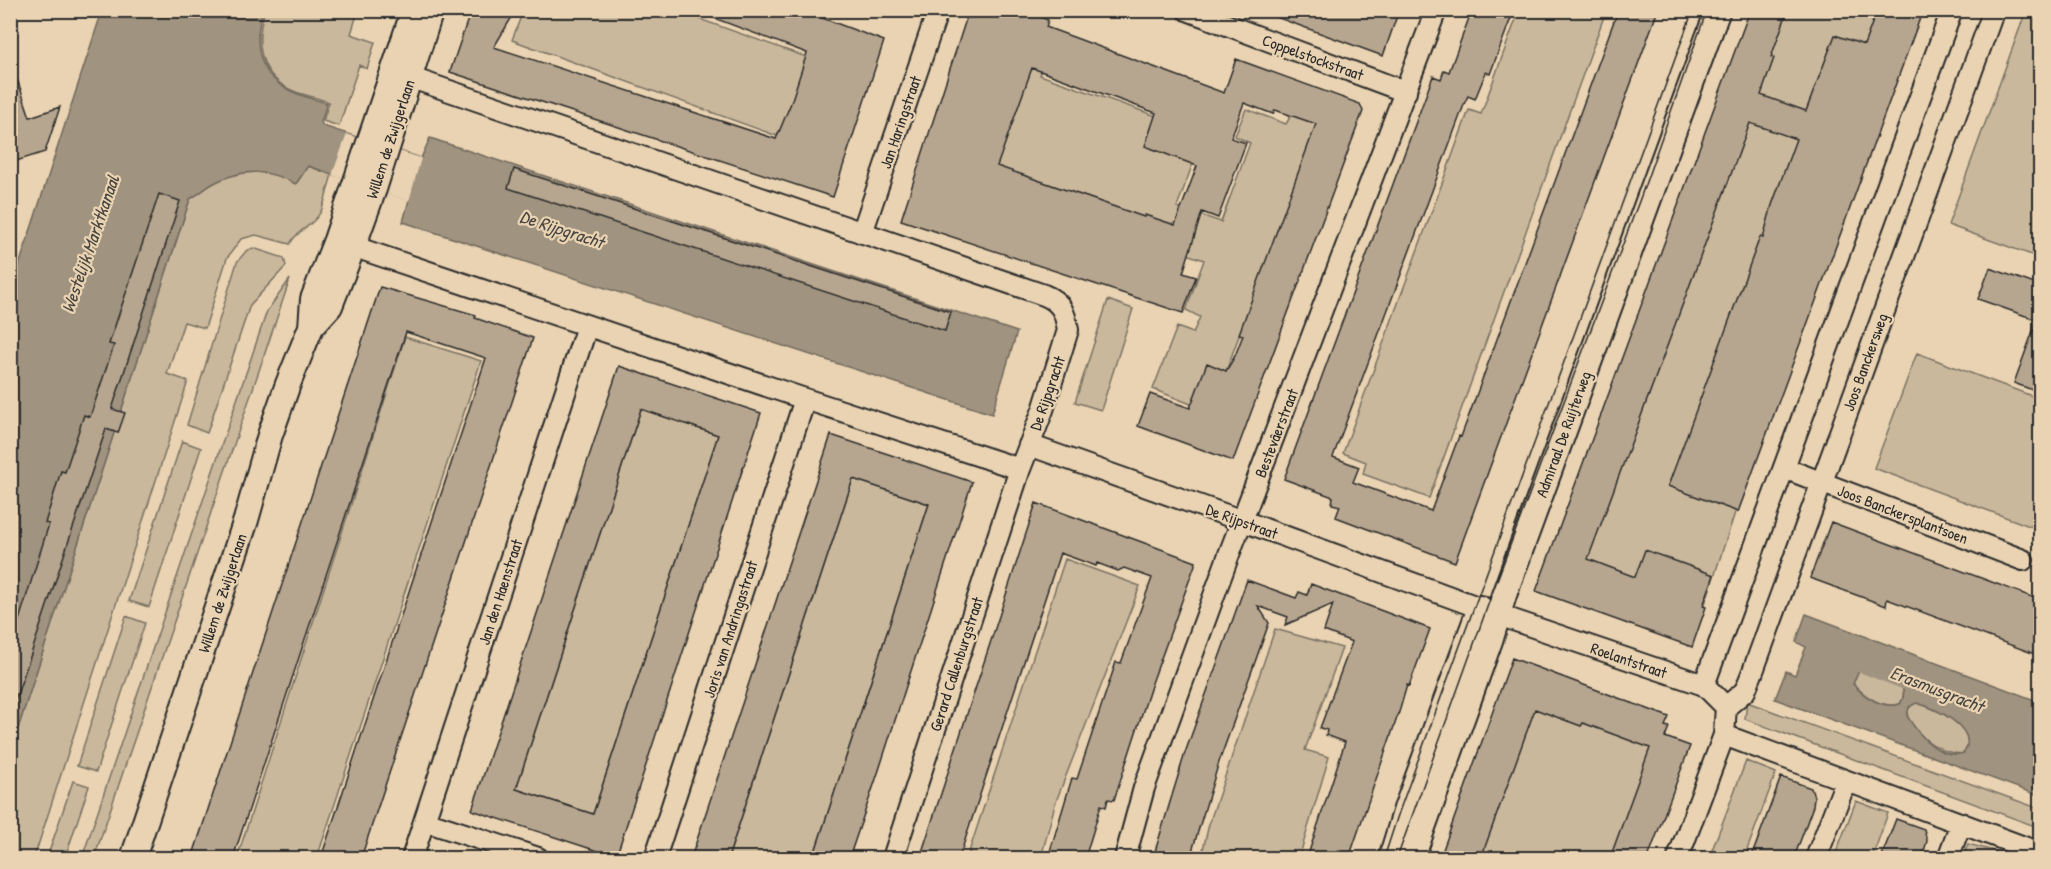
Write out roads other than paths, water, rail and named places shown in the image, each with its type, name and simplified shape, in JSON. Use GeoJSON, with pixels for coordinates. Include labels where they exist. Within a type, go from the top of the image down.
{"type":"FeatureCollection","features":[{"type":"Feature","properties":{"kind":"street","name":"Willem de Zwijgerlaan"},"geometry":{"type":"LineString","coordinates":[[133,858],[246,520],[288,384],[311,327],[330,306],[345,244],[401,74],[414,10]]}},
{"type":"Feature","properties":{"kind":"street","name":"Willem de Zwijgerlaan"},"geometry":{"type":"LineString","coordinates":[[401,74],[431,10]]}},
{"type":"Feature","properties":{"kind":"street","name":"Jan Haringstraat"},"geometry":{"type":"LineString","coordinates":[[862,234],[938,10]]}},
{"type":"Feature","properties":{"kind":"street","name":"Coppelstockstraat"},"geometry":{"type":"LineString","coordinates":[[1186,10],[1406,92]]}},
{"type":"Feature","properties":{"kind":"street","name":"Bestevâerstraat"},"geometry":{"type":"LineString","coordinates":[[1125,858],[1144,788],[1436,10]]}},
{"type":"Feature","properties":{"kind":"street","name":"Admiraal De Ruijterweg"},"geometry":{"type":"LineString","coordinates":[[1391,858],[1406,809],[1489,611],[1508,584],[1718,10]]}},
{"type":"Feature","properties":{"kind":"street"},"geometry":{"type":"LineString","coordinates":[[1704,685],[1952,10]]}},
{"type":"Feature","properties":{"kind":"street","name":"Joos Banckersweg"},"geometry":{"type":"LineString","coordinates":[[1726,707],[1744,691],[1753,671],[1994,10]]}},
{"type":"Feature","properties":{"kind":"street","name":"De Rijpgracht"},"geometry":{"type":"LineString","coordinates":[[401,74],[1053,298],[1060,304],[1066,317],[1068,330],[1020,469]]}},
{"type":"Feature","properties":{"kind":"street"},"geometry":{"type":"LineString","coordinates":[[345,244],[1020,469]]}},
{"type":"Feature","properties":{"kind":"street","name":"Jan den Haenstraat"},"geometry":{"type":"LineString","coordinates":[[412,858],[587,326]]}},
{"type":"Feature","properties":{"kind":"street","name":"Joris van Andringastraat"},"geometry":{"type":"LineString","coordinates":[[655,858],[805,399]]}},
{"type":"Feature","properties":{"kind":"street","name":"De Rijpstraat"},"geometry":{"type":"LineString","coordinates":[[1029,445],[1489,611]]}},
{"type":"Feature","properties":{"kind":"street","name":"Joos Banckersplantsoen"},"geometry":{"type":"LineString","coordinates":[[1784,468],[2023,560]]}},
{"type":"Feature","properties":{"kind":"street","name":"Gerard Callenburgstraat"},"geometry":{"type":"LineString","coordinates":[[892,858],[1020,469]]}},
{"type":"Feature","properties":{"kind":"street","name":"Admiraal De Ruijterweg"},"geometry":{"type":"LineString","coordinates":[[1412,858],[1489,611]]}},
{"type":"Feature","properties":{"kind":"street","name":"Roelantstraat"},"geometry":{"type":"LineString","coordinates":[[1489,611],[1704,685],[1726,707]]}},
{"type":"Feature","properties":{"kind":"street"},"geometry":{"type":"LineString","coordinates":[[1678,858],[1724,735],[1726,707]]}},
{"type":"Feature","properties":{"kind":"street"},"geometry":{"type":"LineString","coordinates":[[1724,735],[2040,853]]}},
{"type":"Feature","properties":{"kind":"street"},"geometry":{"type":"LineString","coordinates":[[1816,858],[1846,781]]}},
{"type":"Feature","properties":{"kind":"street"},"geometry":{"type":"LineString","coordinates":[[425,821],[538,858]]}},
{"type":"Feature","properties":{"kind":"street"},"geometry":{"type":"LineString","coordinates":[[1948,858],[1961,824]]}},
{"type":"Feature","properties":{"kind":"water","name":"Westelijk Marktkanaal"},"geometry":{"type":"Polygon","coordinates":[[[102,11],[263,11],[258,44],[264,65],[269,74],[287,89],[327,103],[321,122],[323,126],[421,158],[430,138],[1017,332],[992,414],[403,222],[409,200],[308,166],[296,184],[277,176],[258,172],[228,177],[214,183],[190,199],[11,750],[11,290],[102,11]]]}},
{"type":"Feature","properties":{"kind":"water"},"geometry":{"type":"Polygon","coordinates":[[[1806,614],[2040,702],[2040,796],[1775,699],[1786,671],[1795,675],[1806,647],[1796,642],[1806,614]],[[1865,658],[1853,684],[1874,701],[1887,705],[1900,704],[1903,690],[1899,682],[1887,670],[1865,658]],[[1916,703],[1909,707],[1907,716],[1917,731],[1931,744],[1946,753],[1964,753],[1967,744],[1966,735],[1961,727],[1943,714],[1916,703]]]}},
{"type":"Feature","properties":{"kind":"waterway","name":"Erasmusgracht"},"geometry":{"type":"LineString","coordinates":[[1833,648],[1917,681]]}},
{"type":"Feature","properties":{"kind":"tram line"},"geometry":{"type":"LineString","coordinates":[[1384,858],[1693,10]]}},
{"type":"Feature","properties":{"kind":"tram line"},"geometry":{"type":"LineString","coordinates":[[1397,858],[1493,591],[1641,196],[1707,10]]}}]}
